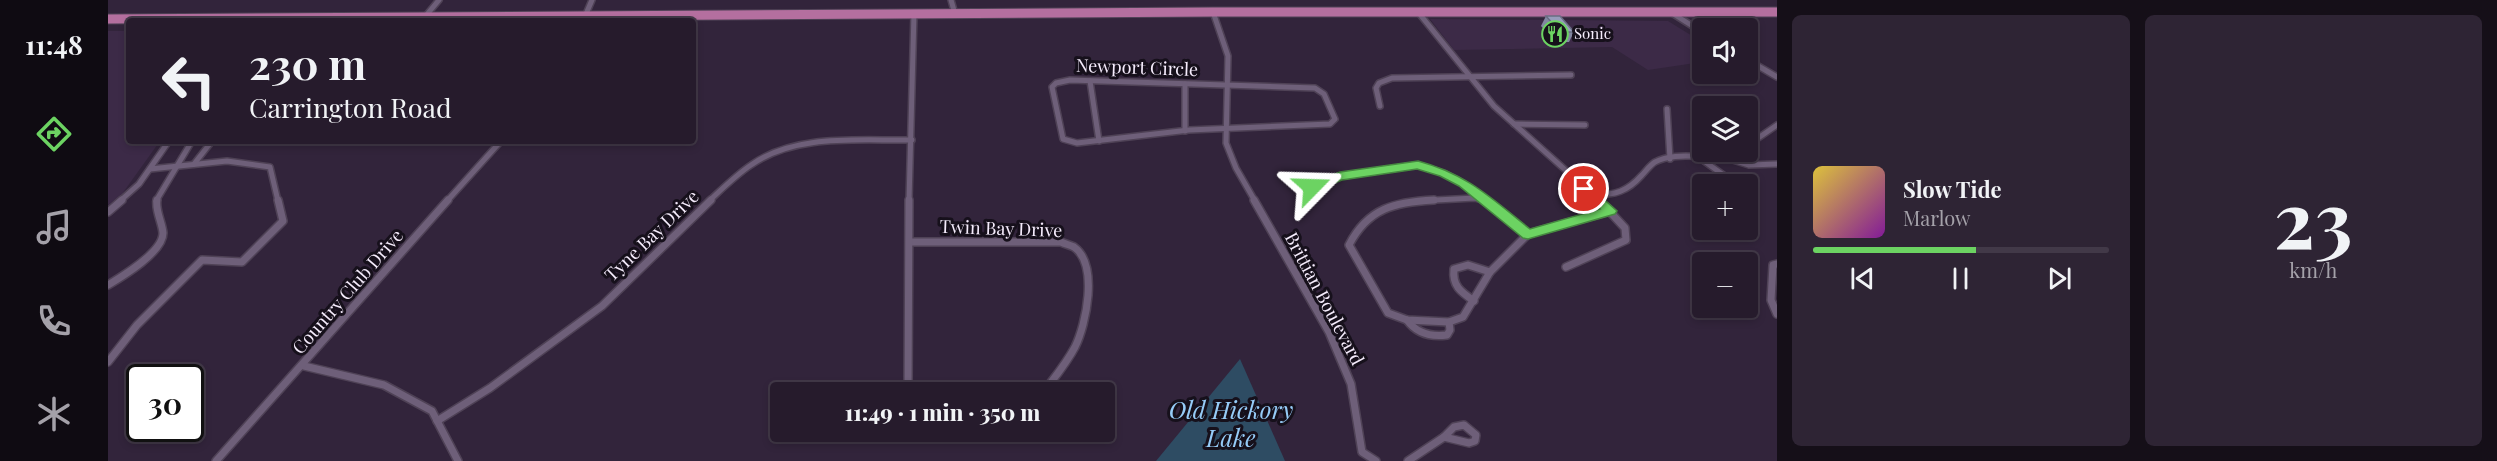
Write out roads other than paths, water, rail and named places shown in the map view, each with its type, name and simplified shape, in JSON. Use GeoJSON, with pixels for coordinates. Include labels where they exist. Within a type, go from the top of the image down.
{"type":"FeatureCollection","features":[{"type":"Feature","properties":{"kind":"main road"},"geometry":{"type":"LineString","coordinates":[[639,18],[914,13],[1777,12]]}},
{"type":"Feature","properties":{"kind":"main road"},"geometry":{"type":"LineString","coordinates":[[108,19],[126,19]]}},
{"type":"Feature","properties":{"kind":"street"},"geometry":{"type":"LineString","coordinates":[[424,18],[440,0]]}},
{"type":"Feature","properties":{"kind":"street"},"geometry":{"type":"LineString","coordinates":[[584,18],[592,0]]}},
{"type":"Feature","properties":{"kind":"street"},"geometry":{"type":"LineString","coordinates":[[951,0],[955,14]]}},
{"type":"Feature","properties":{"kind":"street"},"geometry":{"type":"LineString","coordinates":[[1669,11],[1692,26]]}},
{"type":"Feature","properties":{"kind":"street","name":"Brittian Boulevard"},"geometry":{"type":"LineString","coordinates":[[1213,12],[1228,56],[1226,143],[1236,168],[1329,332],[1351,384],[1362,452],[1376,461]]}},
{"type":"Feature","properties":{"kind":"street"},"geometry":{"type":"LineString","coordinates":[[1418,12],[1494,106],[1593,195],[1625,228],[1626,240],[1566,267]]}},
{"type":"Feature","properties":{"kind":"street"},"geometry":{"type":"LineString","coordinates":[[908,382],[914,13]]}},
{"type":"Feature","properties":{"kind":"street"},"geometry":{"type":"LineString","coordinates":[[1758,66],[1777,77]]}},
{"type":"Feature","properties":{"kind":"street"},"geometry":{"type":"LineString","coordinates":[[1380,106],[1376,88],[1380,83],[1392,78],[1571,75]]}},
{"type":"Feature","properties":{"kind":"street","name":"Newport Circle"},"geometry":{"type":"LineString","coordinates":[[1070,80],[1185,84],[1315,88],[1324,94],[1335,119],[1330,124],[1185,131],[1077,143],[1063,139],[1052,87],[1056,83],[1070,80]]}},
{"type":"Feature","properties":{"kind":"street"},"geometry":{"type":"LineString","coordinates":[[1090,81],[1100,141]]}},
{"type":"Feature","properties":{"kind":"street"},"geometry":{"type":"LineString","coordinates":[[1185,84],[1185,131]]}},
{"type":"Feature","properties":{"kind":"street"},"geometry":{"type":"LineString","coordinates":[[1667,109],[1670,159]]}},
{"type":"Feature","properties":{"kind":"street"},"geometry":{"type":"LineString","coordinates":[[1513,124],[1585,125]]}},
{"type":"Feature","properties":{"kind":"street"},"geometry":{"type":"LineString","coordinates":[[1758,138],[1777,125]]}},
{"type":"Feature","properties":{"kind":"street","name":"Tyne Bay Drive"},"geometry":{"type":"LineString","coordinates":[[437,421],[490,388],[602,306],[726,184],[752,164],[774,153],[796,146],[830,141],[912,140]]}},
{"type":"Feature","properties":{"kind":"street"},"geometry":{"type":"LineString","coordinates":[[108,212],[140,184],[167,144]]}},
{"type":"Feature","properties":{"kind":"street"},"geometry":{"type":"LineString","coordinates":[[108,285],[142,262],[162,240],[156,202],[190,144]]}},
{"type":"Feature","properties":{"kind":"street"},"geometry":{"type":"LineString","coordinates":[[194,164],[210,144]]}},
{"type":"Feature","properties":{"kind":"street","name":"Country Club Drive"},"geometry":{"type":"LineString","coordinates":[[216,461],[304,366],[498,144]]}},
{"type":"Feature","properties":{"kind":"street"},"geometry":{"type":"LineString","coordinates":[[1593,195],[1623,194],[1631,189],[1653,162],[1692,156]]}},
{"type":"Feature","properties":{"kind":"street"},"geometry":{"type":"LineString","coordinates":[[108,362],[137,325],[202,260],[242,262],[283,221],[270,167],[227,162],[150,169]]}},
{"type":"Feature","properties":{"kind":"street"},"geometry":{"type":"LineString","coordinates":[[1705,162],[1722,174]]}},
{"type":"Feature","properties":{"kind":"street"},"geometry":{"type":"LineString","coordinates":[[1734,162],[1752,167],[1777,164]]}},
{"type":"Feature","properties":{"kind":"street"},"geometry":{"type":"LineString","coordinates":[[1312,187],[1340,176],[1418,165],[1444,173],[1463,183],[1528,234]]}},
{"type":"Feature","properties":{"kind":"street"},"geometry":{"type":"LineString","coordinates":[[1482,199],[1393,205],[1375,211],[1354,230],[1349,245],[1366,278],[1389,313],[1407,320],[1449,322],[1463,317],[1490,272],[1528,234],[1610,211]]}},
{"type":"Feature","properties":{"kind":"street","name":"Twin Bay Drive"},"geometry":{"type":"LineString","coordinates":[[910,242],[1061,242],[1074,247],[1087,270],[1088,298],[1079,338],[1050,382]]}},
{"type":"Feature","properties":{"kind":"street"},"geometry":{"type":"LineString","coordinates":[[1777,264],[1773,265],[1771,300],[1777,314]]}},
{"type":"Feature","properties":{"kind":"street"},"geometry":{"type":"LineString","coordinates":[[1474,301],[1456,288],[1452,279],[1455,269],[1460,265],[1469,265],[1490,272]]}},
{"type":"Feature","properties":{"kind":"street"},"geometry":{"type":"LineString","coordinates":[[1407,320],[1413,329],[1426,335],[1439,336],[1447,335],[1450,330],[1449,322]]}},
{"type":"Feature","properties":{"kind":"street"},"geometry":{"type":"LineString","coordinates":[[304,366],[384,385],[432,411],[458,461]]}},
{"type":"Feature","properties":{"kind":"street"},"geometry":{"type":"LineString","coordinates":[[1408,461],[1444,437]]}},
{"type":"Feature","properties":{"kind":"water","name":"Old Hickory Lake"},"geometry":{"type":"Polygon","coordinates":[[[1240,359],[1285,461],[1156,461],[1240,359]]]}},
{"type":"Feature","properties":{"kind":"place","name":"Sonic"},"geometry":{"type":"Point","coordinates":[1555,34]}}]}
